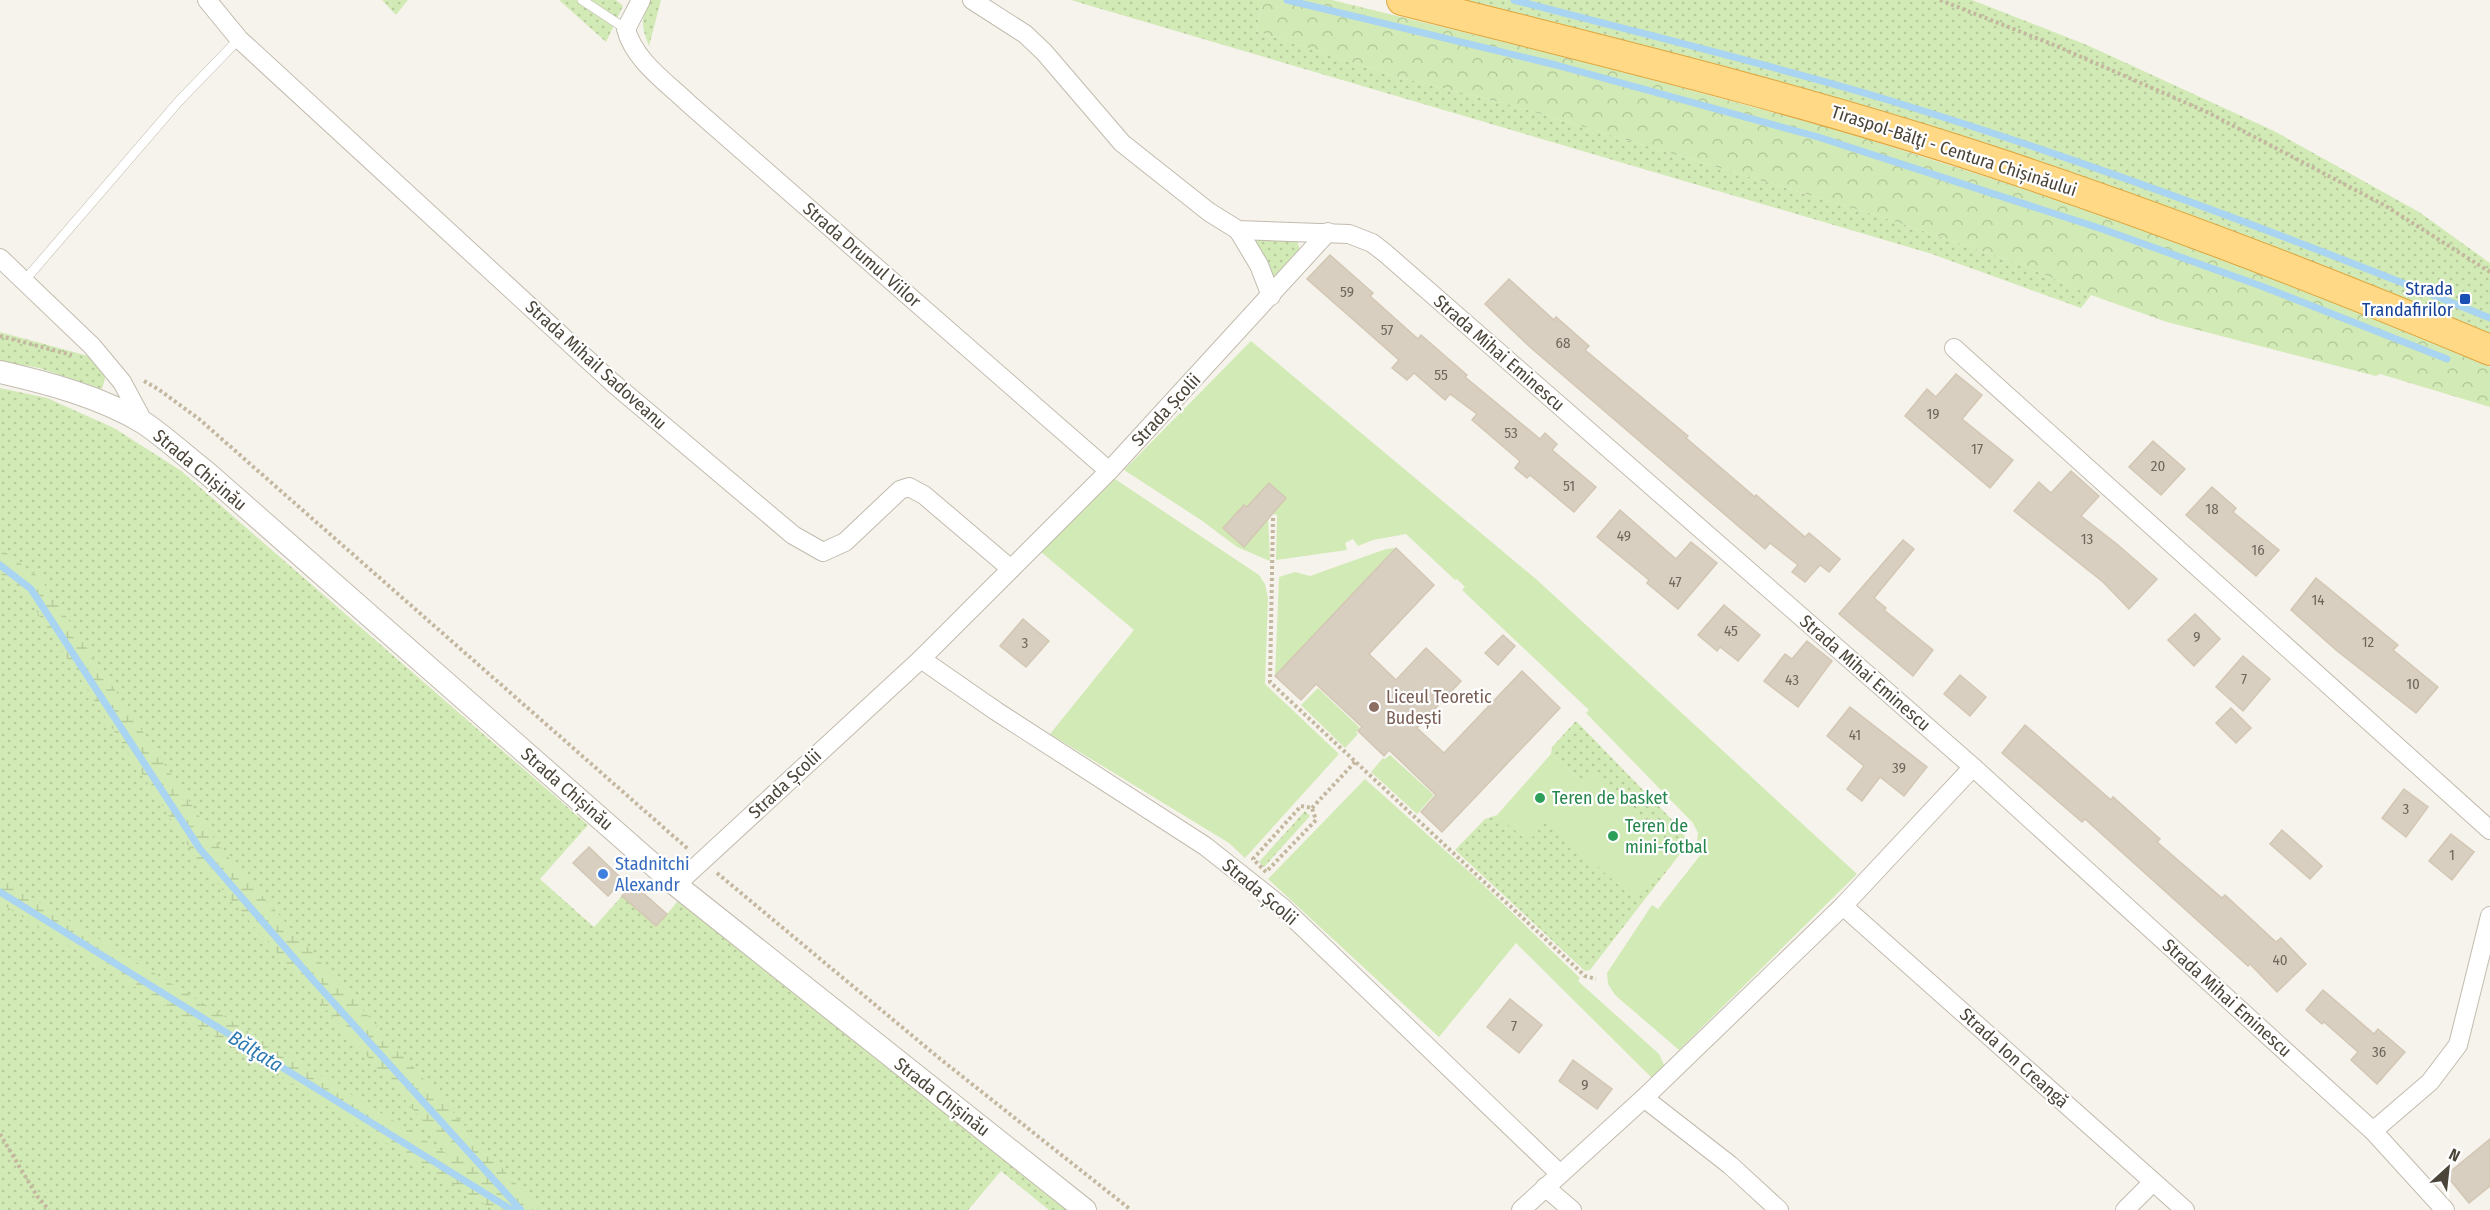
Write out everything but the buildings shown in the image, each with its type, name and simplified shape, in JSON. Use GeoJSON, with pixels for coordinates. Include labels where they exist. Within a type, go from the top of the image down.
{"type":"FeatureCollection","features":[{"type":"Feature","properties":{"kind":"highway","name":"Tiraspol-Bălţi - Centura Chișinăului"},"geometry":{"type":"LineString","coordinates":[[1402,0],[1683,71],[1859,120],[1988,160],[2240,248],[2490,350]]}},
{"type":"Feature","properties":{"kind":"street","name":"Strada Mihail Sadoveanu"},"geometry":{"type":"LineString","coordinates":[[207,0],[239,39],[613,383],[792,535],[824,552],[845,542],[900,490],[909,488],[924,495],[1011,569]]}},
{"type":"Feature","properties":{"kind":"street"},"geometry":{"type":"LineString","coordinates":[[626,29],[641,0]]}},
{"type":"Feature","properties":{"kind":"street"},"geometry":{"type":"LineString","coordinates":[[972,0],[1031,40],[1115,136],[1144,163],[1209,212],[1238,230],[1259,266],[1271,296]]}},
{"type":"Feature","properties":{"kind":"street","name":"Strada Drumul Viilor"},"geometry":{"type":"LineString","coordinates":[[626,29],[630,43],[638,55],[688,103],[1109,471]]}},
{"type":"Feature","properties":{"kind":"street","name":"Strada Mihai Eminescu"},"geometry":{"type":"LineString","coordinates":[[1238,230],[1328,231],[1349,234],[1372,243],[1385,253],[1973,767],[2373,1131],[2445,1210]]}},
{"type":"Feature","properties":{"kind":"street","name":"Strada Școlii"},"geometry":{"type":"LineString","coordinates":[[676,885],[921,660],[1109,471],[1328,231]]}},
{"type":"Feature","properties":{"kind":"street","name":"Strada Chișinău"},"geometry":{"type":"LineString","coordinates":[[0,258],[26,280],[92,346],[122,382],[144,423]]}},
{"type":"Feature","properties":{"kind":"street"},"geometry":{"type":"LineString","coordinates":[[1954,348],[2490,831]]}},
{"type":"Feature","properties":{"kind":"street","name":"Strada Chișinău"},"geometry":{"type":"LineString","coordinates":[[0,372],[97,401],[144,423],[206,472],[676,885],[1084,1210]]}},
{"type":"Feature","properties":{"kind":"street","name":"Strada Școlii"},"geometry":{"type":"LineString","coordinates":[[921,660],[1205,846],[1273,900],[1559,1173]]}},
{"type":"Feature","properties":{"kind":"street"},"geometry":{"type":"LineString","coordinates":[[1521,1210],[1644,1098],[1843,906],[1973,767]]}},
{"type":"Feature","properties":{"kind":"street","name":"Strada Ion Creangă"},"geometry":{"type":"LineString","coordinates":[[1843,906],[2185,1210]]}},
{"type":"Feature","properties":{"kind":"street"},"geometry":{"type":"LineString","coordinates":[[2373,1131],[2430,1082],[2458,1045],[2490,916]]}},
{"type":"Feature","properties":{"kind":"street"},"geometry":{"type":"LineString","coordinates":[[1644,1098],[1730,1165],[1779,1210]]}},
{"type":"Feature","properties":{"kind":"street"},"geometry":{"type":"LineString","coordinates":[[2125,1210],[2153,1182]]}},
{"type":"Feature","properties":{"kind":"street"},"geometry":{"type":"LineString","coordinates":[[1545,1186],[1572,1210]]}},
{"type":"Feature","properties":{"kind":"lane"},"geometry":{"type":"LineString","coordinates":[[582,0],[626,29]]}},
{"type":"Feature","properties":{"kind":"lane"},"geometry":{"type":"LineString","coordinates":[[26,280],[179,101],[239,39]]}},
{"type":"Feature","properties":{"kind":"path"},"geometry":{"type":"LineString","coordinates":[[1940,0],[2054,45],[2207,112],[2384,205],[2490,272]]}},
{"type":"Feature","properties":{"kind":"path"},"geometry":{"type":"LineString","coordinates":[[0,336],[131,374],[158,389],[200,419],[702,861],[939,1058],[1131,1210]]}},
{"type":"Feature","properties":{"kind":"path"},"geometry":{"type":"LineString","coordinates":[[1273,518],[1270,682],[1585,976],[1596,979]]}},
{"type":"Feature","properties":{"kind":"path"},"geometry":{"type":"LineString","coordinates":[[1312,808],[1354,762]]}},
{"type":"Feature","properties":{"kind":"path"},"geometry":{"type":"LineString","coordinates":[[1252,860],[1301,806],[1312,808]]}},
{"type":"Feature","properties":{"kind":"path"},"geometry":{"type":"LineString","coordinates":[[1266,872],[1316,820],[1312,808]]}},
{"type":"Feature","properties":{"kind":"path"},"geometry":{"type":"LineString","coordinates":[[0,1134],[37,1196],[49,1210]]}},
{"type":"Feature","properties":{"kind":"green space"},"geometry":{"type":"Polygon","coordinates":[[[382,0],[408,0],[396,15],[382,0]]]}},
{"type":"Feature","properties":{"kind":"green space"},"geometry":{"type":"Polygon","coordinates":[[[559,0],[616,0],[623,6],[606,42],[559,0]]]}},
{"type":"Feature","properties":{"kind":"green space"},"geometry":{"type":"Polygon","coordinates":[[[649,0],[661,0],[649,46],[643,23],[649,0]]]}},
{"type":"Feature","properties":{"kind":"green space"},"geometry":{"type":"Polygon","coordinates":[[[1071,0],[1263,0],[1256,31],[1394,76],[1504,103],[1879,216],[2020,264],[2091,295],[2081,308],[1932,254],[1071,0]]]}},
{"type":"Feature","properties":{"kind":"green space"},"geometry":{"type":"Polygon","coordinates":[[[1263,0],[1332,0],[1598,65],[1838,130],[2094,211],[2332,301],[2490,367],[2490,407],[2380,374],[2376,376],[2167,322],[2091,295],[2020,264],[1879,216],[1504,103],[1394,76],[1256,31],[1263,0]]]}},
{"type":"Feature","properties":{"kind":"green space"},"geometry":{"type":"Polygon","coordinates":[[[1447,0],[1972,0],[2087,45],[2274,131],[2419,212],[2490,263],[2490,336],[1447,0]]]}},
{"type":"Feature","properties":{"kind":"green space"},"geometry":{"type":"Polygon","coordinates":[[[1253,237],[1296,238],[1300,250],[1277,278],[1272,276],[1253,244],[1253,237]]]}},
{"type":"Feature","properties":{"kind":"green space"},"geometry":{"type":"Polygon","coordinates":[[[0,332],[92,357],[103,370],[105,378],[102,389],[39,368],[0,361],[0,332]]]}},
{"type":"Feature","properties":{"kind":"green space"},"geometry":{"type":"Polygon","coordinates":[[[1251,341],[1536,579],[1857,874],[1679,1050],[1615,995],[1608,984],[1607,973],[1652,905],[1658,909],[1702,853],[1696,848],[1698,833],[1693,823],[1586,713],[1589,710],[1462,590],[1465,587],[1457,579],[1455,580],[1406,534],[1373,540],[1358,546],[1353,539],[1345,543],[1347,550],[1276,560],[1277,515],[1271,514],[1268,516],[1270,561],[1237,547],[1201,520],[1124,470],[1251,341]]]}},
{"type":"Feature","properties":{"kind":"green space"},"geometry":{"type":"Polygon","coordinates":[[[0,388],[47,398],[114,428],[180,470],[588,825],[540,879],[594,927],[622,896],[667,914],[678,901],[1067,1210],[1049,1210],[1001,1171],[968,1210],[0,1210],[0,388]]]}},
{"type":"Feature","properties":{"kind":"green space"},"geometry":{"type":"Polygon","coordinates":[[[1115,479],[1259,575],[1265,584],[1268,598],[1265,684],[1339,754],[1245,858],[1229,843],[1050,734],[1134,630],[1041,552],[1115,479]]]}},
{"type":"Feature","properties":{"kind":"green space"},"geometry":{"type":"Polygon","coordinates":[[[0,548],[41,579],[221,849],[539,1210],[494,1210],[0,903],[0,878],[457,1160],[200,864],[26,595],[0,576],[0,548]]]}},
{"type":"Feature","properties":{"kind":"green space"},"geometry":{"type":"Polygon","coordinates":[[[1396,548],[1275,676],[1279,577],[1295,572],[1310,576],[1386,549],[1396,548]]]}},
{"type":"Feature","properties":{"kind":"green space"},"geometry":{"type":"Polygon","coordinates":[[[1318,688],[1360,728],[1356,732],[1358,734],[1345,748],[1301,705],[1318,688]]]}},
{"type":"Feature","properties":{"kind":"green space"},"geometry":{"type":"Polygon","coordinates":[[[1576,721],[1681,829],[1686,839],[1680,854],[1590,970],[1585,971],[1455,850],[1485,819],[1497,815],[1528,841],[1582,781],[1551,754],[1552,747],[1576,721]]]}},
{"type":"Feature","properties":{"kind":"green space","name":"Teren de mini-fotbal"},"geometry":{"type":"Polygon","coordinates":[[[1551,754],[1582,781],[1590,772],[1679,851],[1635,900],[1547,821],[1528,842],[1497,815],[1551,754]]]}},
{"type":"Feature","properties":{"kind":"green space"},"geometry":{"type":"Polygon","coordinates":[[[1390,755],[1434,795],[1417,814],[1371,772],[1383,758],[1390,755]]]}},
{"type":"Feature","properties":{"kind":"green space"},"geometry":{"type":"Polygon","coordinates":[[[1365,779],[1475,877],[1580,978],[1578,981],[1659,1054],[1664,1065],[1652,1078],[1516,943],[1439,1037],[1268,879],[1365,779]]]}},
{"type":"Feature","properties":{"kind":"green space"},"geometry":{"type":"Polygon","coordinates":[[[1305,811],[1310,816],[1264,867],[1259,862],[1305,811]]]}},
{"type":"Feature","properties":{"kind":"waterway"},"geometry":{"type":"LineString","coordinates":[[1287,0],[1556,65],[1818,137],[2102,229],[2261,286],[2447,359]]}},
{"type":"Feature","properties":{"kind":"waterway"},"geometry":{"type":"LineString","coordinates":[[1514,0],[1795,73],[1964,124],[2192,202],[2490,318]]}},
{"type":"Feature","properties":{"kind":"waterway"},"geometry":{"type":"LineString","coordinates":[[0,565],[31,589],[200,849],[314,981],[521,1210]]}},
{"type":"Feature","properties":{"kind":"waterway","name":"Bălţata"},"geometry":{"type":"LineString","coordinates":[[0,892],[512,1210]]}},
{"type":"Feature","properties":{"kind":"place","name":"Strada Trandafirilor"},"geometry":{"type":"Point","coordinates":[2465,299]}},
{"type":"Feature","properties":{"kind":"place","name":"Liceul Teoretic Budești"},"geometry":{"type":"Point","coordinates":[1374,707]}},
{"type":"Feature","properties":{"kind":"place","name":"Teren de basket"},"geometry":{"type":"Point","coordinates":[1540,798]}},
{"type":"Feature","properties":{"kind":"place","name":"Teren de mini-fotbal"},"geometry":{"type":"Point","coordinates":[1613,836]}},
{"type":"Feature","properties":{"kind":"place","name":"Stadnitchi Alexandr"},"geometry":{"type":"Point","coordinates":[603,874]}}]}
